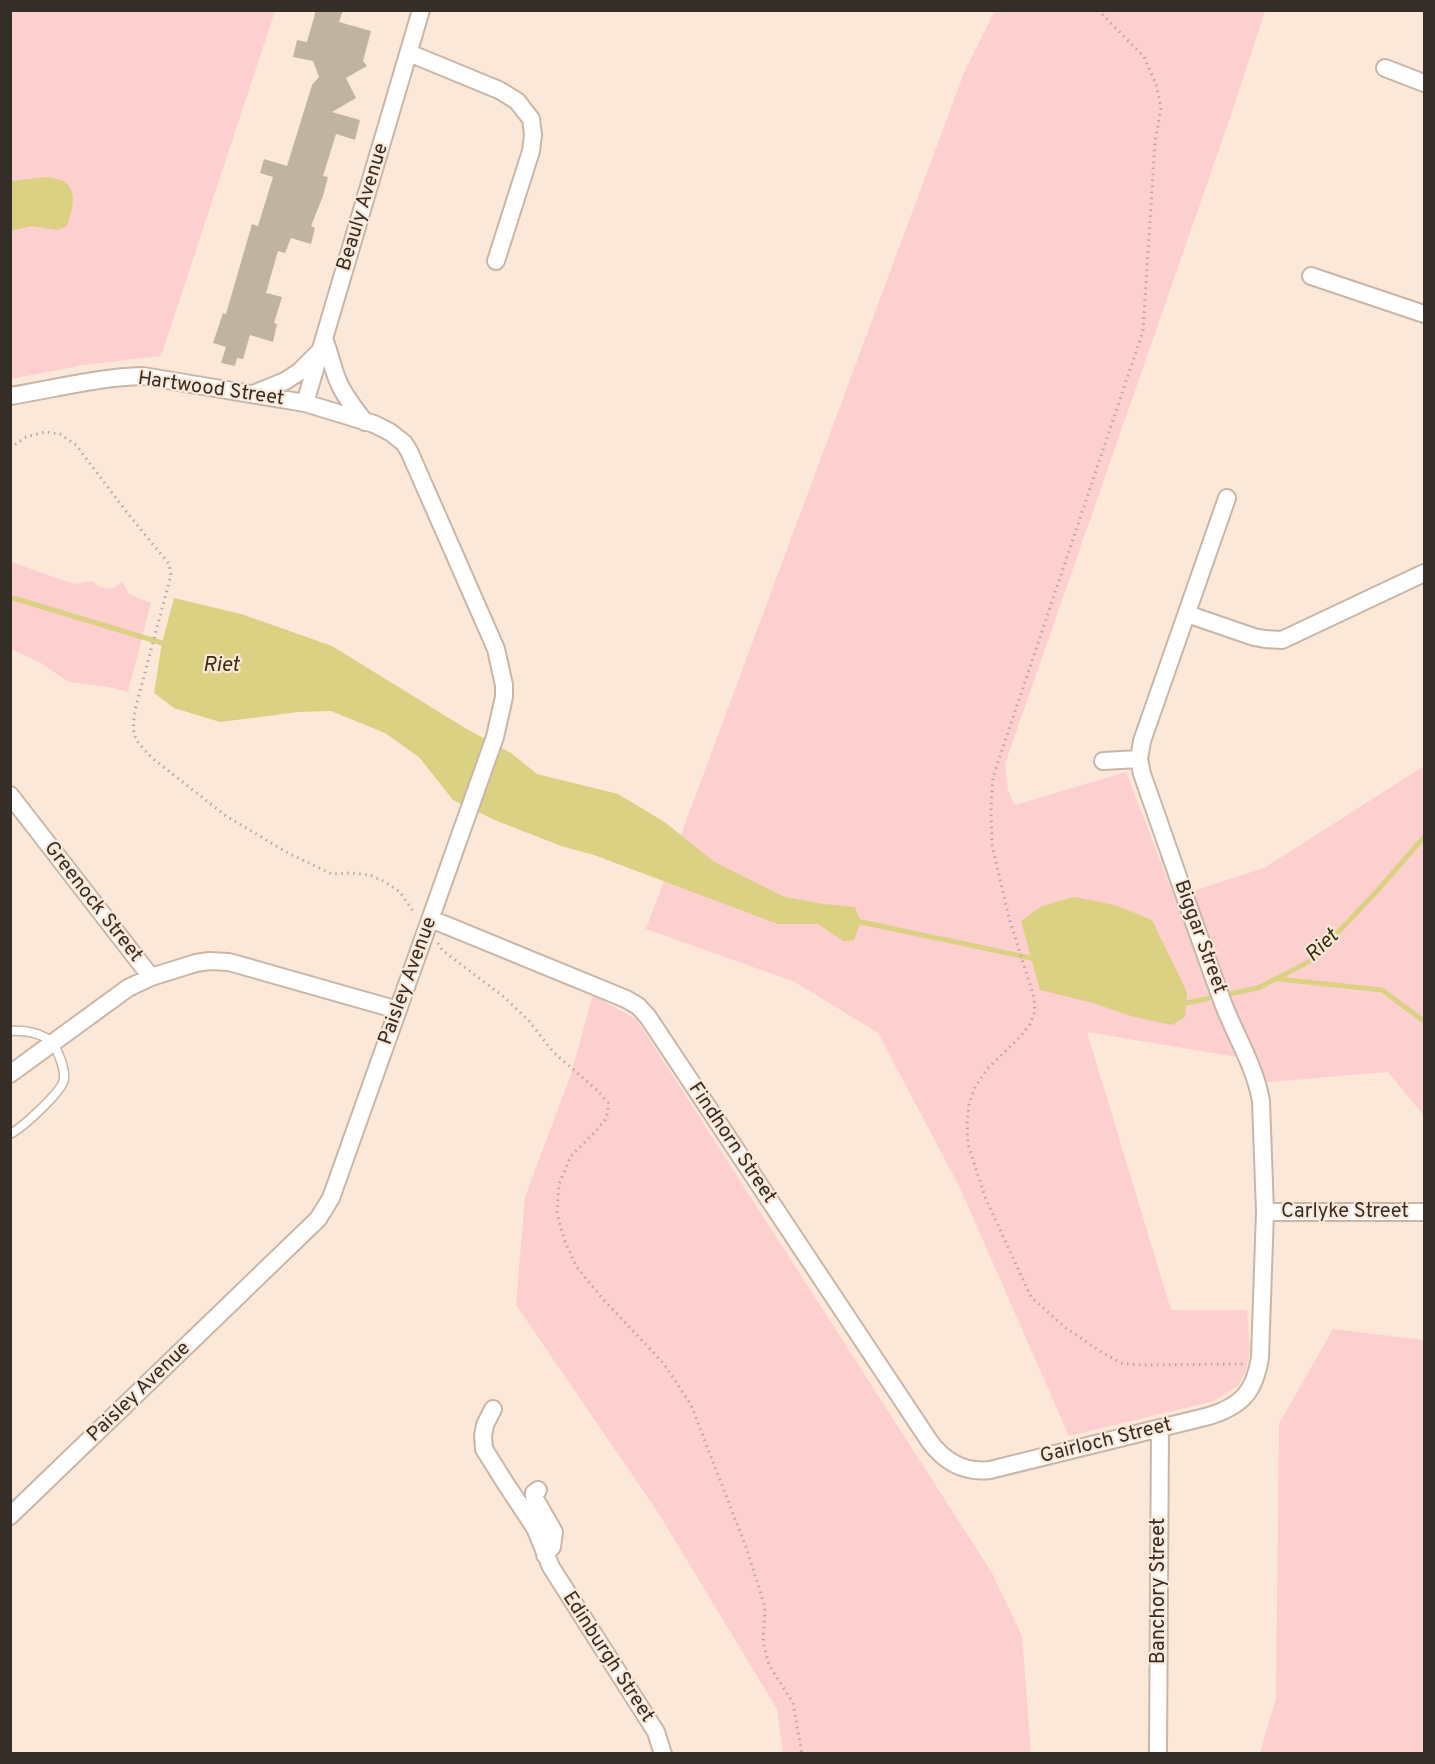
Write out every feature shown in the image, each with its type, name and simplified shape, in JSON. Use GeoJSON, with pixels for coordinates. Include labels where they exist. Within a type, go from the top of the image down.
{"type":"FeatureCollection","features":[{"type":"Feature","properties":{"kind":"street","name":"Beauly Avenue"},"geometry":{"type":"LineString","coordinates":[[305,403],[421,10]]}},
{"type":"Feature","properties":{"kind":"street"},"geometry":{"type":"LineString","coordinates":[[409,53],[499,90],[518,101],[531,119],[533,135],[531,151],[496,261]]}},
{"type":"Feature","properties":{"kind":"street"},"geometry":{"type":"LineString","coordinates":[[1385,68],[1425,83]]}},
{"type":"Feature","properties":{"kind":"street"},"geometry":{"type":"LineString","coordinates":[[1311,276],[1425,314]]}},
{"type":"Feature","properties":{"kind":"street"},"geometry":{"type":"LineString","coordinates":[[252,394],[285,381],[299,372],[322,345],[330,353],[337,380],[365,422]]}},
{"type":"Feature","properties":{"kind":"street","name":"Hartwood Street"},"geometry":{"type":"LineString","coordinates":[[10,396],[123,376],[143,376],[305,403]]}},
{"type":"Feature","properties":{"kind":"street","name":"Paisley Avenue"},"geometry":{"type":"LineString","coordinates":[[10,1516],[318,1219],[331,1198],[495,737],[504,697],[504,685],[496,649],[409,451],[404,443],[390,432],[374,424],[305,403]]}},
{"type":"Feature","properties":{"kind":"street","name":"Biggar Street"},"geometry":{"type":"LineString","coordinates":[[1227,498],[1142,741],[1139,759],[1142,774],[1212,973],[1260,1092],[1265,1212],[1262,1342],[1259,1364],[1251,1389]]}},
{"type":"Feature","properties":{"kind":"street"},"geometry":{"type":"LineString","coordinates":[[1187,614],[1254,637],[1281,640],[1425,573]]}},
{"type":"Feature","properties":{"kind":"street"},"geometry":{"type":"LineString","coordinates":[[1103,761],[1139,759]]}},
{"type":"Feature","properties":{"kind":"street","name":"Greenock Street"},"geometry":{"type":"LineString","coordinates":[[10,795],[151,977],[195,963],[220,961],[398,1010]]}},
{"type":"Feature","properties":{"kind":"street","name":"Findhorn Street"},"geometry":{"type":"LineString","coordinates":[[429,924],[626,999],[638,1006],[648,1017],[930,1442],[938,1452],[954,1464]]}},
{"type":"Feature","properties":{"kind":"street"},"geometry":{"type":"LineString","coordinates":[[10,1074],[114,996],[151,977]]}},
{"type":"Feature","properties":{"kind":"street","name":"Carlyke Street"},"geometry":{"type":"LineString","coordinates":[[1265,1212],[1425,1212]]}},
{"type":"Feature","properties":{"kind":"street","name":"Gairloch Street"},"geometry":{"type":"LineString","coordinates":[[954,1464],[973,1471],[990,1470],[1221,1413],[1235,1405],[1251,1389]]}},
{"type":"Feature","properties":{"kind":"street","name":"Edinburgh Street"},"geometry":{"type":"LineString","coordinates":[[492,1409],[485,1425],[484,1449],[535,1528],[547,1558],[656,1732],[663,1754]]}},
{"type":"Feature","properties":{"kind":"street","name":"Banchory Street"},"geometry":{"type":"LineString","coordinates":[[1158,1754],[1160,1428]]}},
{"type":"Feature","properties":{"kind":"street"},"geometry":{"type":"LineString","coordinates":[[538,1490],[534,1493],[534,1497],[554,1532],[547,1558]]}},
{"type":"Feature","properties":{"kind":"lane"},"geometry":{"type":"LineString","coordinates":[[10,1031],[36,1033],[53,1042],[63,1068],[64,1078],[57,1092],[21,1128],[10,1134]]}},
{"type":"Feature","properties":{"kind":"path"},"geometry":{"type":"LineString","coordinates":[[1098,10],[1143,57],[1156,84],[1161,108],[1155,142],[1143,331],[993,777],[992,845],[1009,918],[1034,997],[1035,1011],[1030,1024],[1020,1037],[987,1069],[974,1089],[967,1124],[968,1144],[985,1197],[1031,1297],[1066,1328],[1121,1363],[1137,1365],[1259,1364]]}},
{"type":"Feature","properties":{"kind":"path"},"geometry":{"type":"LineString","coordinates":[[10,448],[26,437],[45,432],[60,434],[76,445],[169,564],[171,575],[136,706],[133,728],[135,739],[142,748],[226,816],[288,853],[332,874],[370,875],[400,892],[429,924],[442,950],[504,997],[529,1021],[554,1053],[608,1102],[605,1120],[571,1156],[560,1184],[557,1213],[564,1239],[576,1266],[602,1298],[664,1364],[691,1405],[746,1546],[765,1607],[763,1642],[769,1665],[793,1703],[802,1754]]}},
{"type":"Feature","properties":{"kind":"shaded area"},"geometry":{"type":"Polygon","coordinates":[[[11,11],[275,11],[161,356],[84,365],[11,379],[11,11]]]}},
{"type":"Feature","properties":{"kind":"shaded area"},"geometry":{"type":"Polygon","coordinates":[[[995,11],[1265,11],[1231,115],[1005,764],[1008,791],[1015,805],[1126,772],[1236,1057],[1087,1032],[1171,1310],[1247,1310],[1250,1350],[1246,1371],[1238,1386],[1214,1401],[1069,1436],[960,1188],[878,1033],[795,982],[646,929],[965,70],[995,11]]]}},
{"type":"Feature","properties":{"kind":"shaded area"},"geometry":{"type":"Polygon","coordinates":[[[11,562],[74,584],[91,581],[111,588],[123,582],[129,594],[151,603],[128,692],[68,682],[41,663],[11,649],[11,562]]]}},
{"type":"Feature","properties":{"kind":"shaded area"},"geometry":{"type":"Polygon","coordinates":[[[1424,766],[1424,1116],[1388,1072],[1258,1083],[1184,894],[1264,868],[1424,766]]]}},
{"type":"Feature","properties":{"kind":"shaded area"},"geometry":{"type":"Polygon","coordinates":[[[593,995],[637,1020],[992,1573],[1022,1636],[1031,1753],[783,1753],[777,1709],[659,1514],[516,1305],[525,1197],[570,1077],[593,995]]]}},
{"type":"Feature","properties":{"kind":"shaded area"},"geometry":{"type":"Polygon","coordinates":[[[1333,1329],[1424,1340],[1424,1753],[1260,1753],[1276,1698],[1279,1424],[1333,1329]]]}},
{"type":"Feature","properties":{"kind":"water"},"geometry":{"type":"Polygon","coordinates":[[[46,177],[63,181],[72,192],[73,203],[67,226],[58,230],[32,226],[11,231],[11,181],[46,177]]]}},
{"type":"Feature","properties":{"kind":"water","name":"Riet"},"geometry":{"type":"Polygon","coordinates":[[[174,598],[241,614],[332,646],[465,728],[511,753],[537,774],[618,794],[666,823],[713,861],[785,897],[855,907],[861,922],[854,940],[843,941],[818,924],[778,924],[497,821],[453,800],[419,757],[385,733],[331,711],[298,712],[220,722],[174,708],[154,693],[162,643],[174,598]]]}},
{"type":"Feature","properties":{"kind":"water"},"geometry":{"type":"Polygon","coordinates":[[[1074,897],[1115,905],[1152,920],[1187,992],[1185,1017],[1172,1025],[1134,1017],[1093,1003],[1040,990],[1021,921],[1042,906],[1074,897]]]}},
{"type":"Feature","properties":{"kind":"building"},"geometry":{"type":"Polygon","coordinates":[[[316,10],[343,10],[339,22],[371,31],[363,61],[367,66],[346,78],[356,98],[332,112],[360,120],[355,140],[336,134],[323,176],[328,177],[323,196],[311,226],[315,228],[311,244],[291,238],[285,253],[278,251],[266,293],[282,297],[274,323],[277,324],[273,342],[250,335],[243,359],[237,358],[235,366],[221,363],[226,347],[213,343],[223,313],[226,314],[252,224],[258,226],[273,177],[260,173],[264,159],[287,166],[312,85],[319,77],[313,61],[293,57],[297,40],[307,42],[316,10]]]}},
{"type":"Feature","properties":{"kind":"waterway","name":"Riet"},"geometry":{"type":"LineString","coordinates":[[10,597],[162,643]]}},
{"type":"Feature","properties":{"kind":"waterway","name":"Riet"},"geometry":{"type":"LineString","coordinates":[[1186,1003],[1258,988],[1312,960],[1424,837]]}},
{"type":"Feature","properties":{"kind":"waterway","name":"Riet"},"geometry":{"type":"LineString","coordinates":[[861,922],[1031,958]]}},
{"type":"Feature","properties":{"kind":"waterway"},"geometry":{"type":"LineString","coordinates":[[1278,979],[1382,990],[1424,1021]]}}]}
